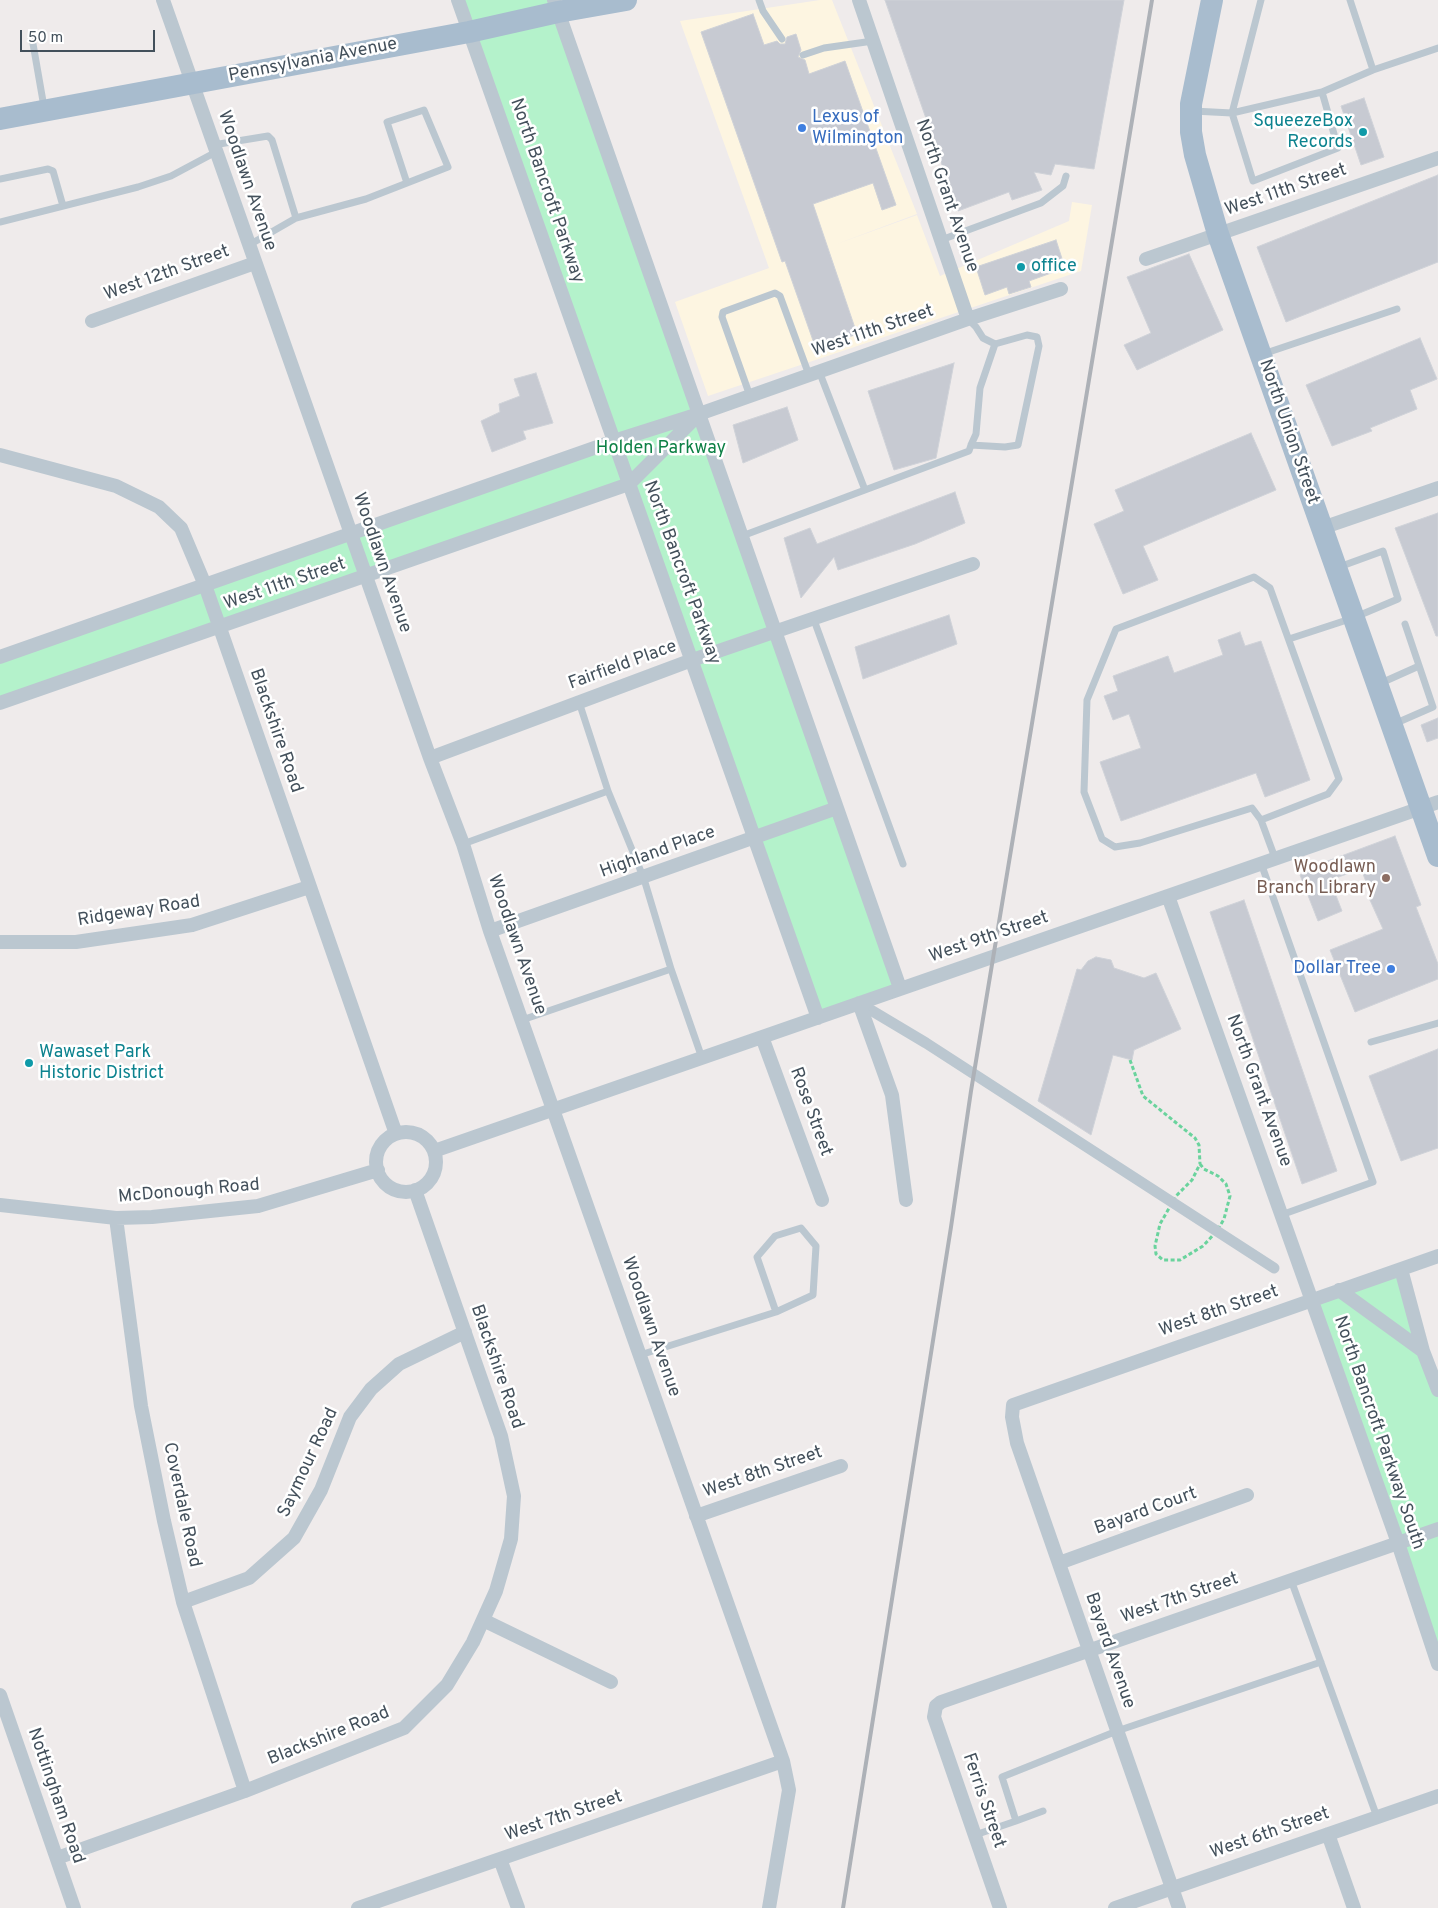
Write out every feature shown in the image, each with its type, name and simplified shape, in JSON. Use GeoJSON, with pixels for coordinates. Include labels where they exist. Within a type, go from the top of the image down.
{"type":"FeatureCollection","features":[{"type":"Feature","properties":{"kind":"main road","name":"Pennsylvania Avenue"},"geometry":{"type":"LineString","coordinates":[[0,118],[469,32],[556,6],[626,0]]}},
{"type":"Feature","properties":{"kind":"main road","name":"North Union Street"},"geometry":{"type":"LineString","coordinates":[[1212,0],[1190,110],[1195,155],[1218,234],[1391,725],[1429,805],[1438,856]]}},
{"type":"Feature","properties":{"kind":"street","name":"Woodlawn Avenue"},"geometry":{"type":"LineString","coordinates":[[163,0],[350,533],[430,758],[463,844],[490,931],[783,1761],[788,1790],[768,1908]]}},
{"type":"Feature","properties":{"kind":"street","name":"North Bancroft Parkway"},"geometry":{"type":"LineString","coordinates":[[458,0],[818,1018]]}},
{"type":"Feature","properties":{"kind":"street","name":"North Grant Avenue"},"geometry":{"type":"LineString","coordinates":[[859,0],[968,319]]}},
{"type":"Feature","properties":{"kind":"street"},"geometry":{"type":"LineString","coordinates":[[556,6],[900,988]]}},
{"type":"Feature","properties":{"kind":"street","name":"West 11th Street"},"geometry":{"type":"LineString","coordinates":[[1146,259],[1438,158]]}},
{"type":"Feature","properties":{"kind":"street","name":"West 12th Street"},"geometry":{"type":"LineString","coordinates":[[92,321],[255,262]]}},
{"type":"Feature","properties":{"kind":"street","name":"West 11th Street"},"geometry":{"type":"LineString","coordinates":[[0,657],[614,441],[699,414],[1061,288]]}},
{"type":"Feature","properties":{"kind":"street","name":"West 11th Street"},"geometry":{"type":"LineString","coordinates":[[0,703],[629,484],[699,414]]}},
{"type":"Feature","properties":{"kind":"street","name":"Blackshire Road"},"geometry":{"type":"LineString","coordinates":[[0,455],[116,486],[159,507],[181,528],[206,585],[396,1134]]}},
{"type":"Feature","properties":{"kind":"street"},"geometry":{"type":"LineString","coordinates":[[1322,528],[1438,488]]}},
{"type":"Feature","properties":{"kind":"street","name":"Fairfield Place"},"geometry":{"type":"LineString","coordinates":[[430,758],[692,660],[776,633],[973,564]]}},
{"type":"Feature","properties":{"kind":"street","name":"West 9th Street"},"geometry":{"type":"LineString","coordinates":[[554,1111],[962,966],[1429,805]]}},
{"type":"Feature","properties":{"kind":"street","name":"Highland Place"},"geometry":{"type":"LineString","coordinates":[[490,931],[644,879],[837,808]]}},
{"type":"Feature","properties":{"kind":"street","name":"Ridgeway Road"},"geometry":{"type":"LineString","coordinates":[[0,942],[76,942],[192,925],[310,887]]}},
{"type":"Feature","properties":{"kind":"street","name":"North Grant Avenue"},"geometry":{"type":"LineString","coordinates":[[1168,896],[1311,1300]]}},
{"type":"Feature","properties":{"kind":"street"},"geometry":{"type":"LineString","coordinates":[[859,1003],[926,1043],[1274,1268]]}},
{"type":"Feature","properties":{"kind":"street"},"geometry":{"type":"LineString","coordinates":[[859,1003],[892,1095],[906,1200]]}},
{"type":"Feature","properties":{"kind":"street","name":"Rose Street"},"geometry":{"type":"LineString","coordinates":[[762,1037],[822,1200]]}},
{"type":"Feature","properties":{"kind":"street"},"geometry":{"type":"LineString","coordinates":[[434,1151],[554,1111]]}},
{"type":"Feature","properties":{"kind":"street"},"geometry":{"type":"LineString","coordinates":[[407,1132],[420,1135],[429,1142],[434,1151],[436,1164],[432,1176],[424,1185],[415,1190],[402,1191],[390,1186],[378,1170],[377,1159],[379,1149],[386,1140],[396,1134],[407,1132]]}},
{"type":"Feature","properties":{"kind":"street","name":"McDonough Road"},"geometry":{"type":"LineString","coordinates":[[0,1205],[116,1218],[258,1206],[378,1170]]}},
{"type":"Feature","properties":{"kind":"street","name":"Blackshire Road"},"geometry":{"type":"LineString","coordinates":[[56,1858],[245,1791],[404,1728],[447,1685],[473,1642],[496,1591],[511,1539],[514,1496],[501,1436],[415,1190]]}},
{"type":"Feature","properties":{"kind":"street","name":"Coverdale Road"},"geometry":{"type":"LineString","coordinates":[[116,1218],[141,1406],[164,1521],[183,1602],[245,1791]]}},
{"type":"Feature","properties":{"kind":"street","name":"West 8th Street"},"geometry":{"type":"LineString","coordinates":[[1014,1405],[1438,1256]]}},
{"type":"Feature","properties":{"kind":"street"},"geometry":{"type":"LineString","coordinates":[[1400,1269],[1423,1350],[1438,1390]]}},
{"type":"Feature","properties":{"kind":"street","name":"North Bancroft Parkway South"},"geometry":{"type":"LineString","coordinates":[[1339,1290],[1423,1350]]}},
{"type":"Feature","properties":{"kind":"street","name":"North Bancroft Parkway South"},"geometry":{"type":"LineString","coordinates":[[1311,1300],[1398,1543],[1438,1664]]}},
{"type":"Feature","properties":{"kind":"street","name":"Saymour Road"},"geometry":{"type":"LineString","coordinates":[[183,1602],[249,1578],[294,1538],[321,1490],[350,1417],[371,1389],[398,1364],[465,1332]]}},
{"type":"Feature","properties":{"kind":"street","name":"Bayard Avenue"},"geometry":{"type":"LineString","coordinates":[[1014,1405],[1013,1429],[1179,1908]]}},
{"type":"Feature","properties":{"kind":"street","name":"West 8th Street"},"geometry":{"type":"LineString","coordinates":[[696,1516],[841,1466]]}},
{"type":"Feature","properties":{"kind":"street","name":"Bayard Court"},"geometry":{"type":"LineString","coordinates":[[1059,1563],[1247,1496]]}},
{"type":"Feature","properties":{"kind":"street","name":"West 7th Street"},"geometry":{"type":"LineString","coordinates":[[936,1706],[946,1700],[1438,1529]]}},
{"type":"Feature","properties":{"kind":"street"},"geometry":{"type":"LineString","coordinates":[[483,1620],[611,1682]]}},
{"type":"Feature","properties":{"kind":"street","name":"Nottingham Road"},"geometry":{"type":"LineString","coordinates":[[0,1695],[74,1908]]}},
{"type":"Feature","properties":{"kind":"street","name":"Ferris Street"},"geometry":{"type":"LineString","coordinates":[[936,1706],[934,1717],[1000,1908]]}},
{"type":"Feature","properties":{"kind":"street","name":"West 7th Street"},"geometry":{"type":"LineString","coordinates":[[358,1908],[783,1761]]}},
{"type":"Feature","properties":{"kind":"street","name":"West 6th Street"},"geometry":{"type":"LineString","coordinates":[[1115,1908],[1438,1796]]}},
{"type":"Feature","properties":{"kind":"street"},"geometry":{"type":"LineString","coordinates":[[1328,1834],[1354,1908]]}},
{"type":"Feature","properties":{"kind":"street"},"geometry":{"type":"LineString","coordinates":[[500,1859],[518,1908]]}},
{"type":"Feature","properties":{"kind":"lane"},"geometry":{"type":"LineString","coordinates":[[759,0],[763,11],[782,39]]}},
{"type":"Feature","properties":{"kind":"lane"},"geometry":{"type":"LineString","coordinates":[[1262,0],[1232,113],[1253,181],[1338,148],[1322,92]]}},
{"type":"Feature","properties":{"kind":"lane"},"geometry":{"type":"LineString","coordinates":[[1350,0],[1373,70]]}},
{"type":"Feature","properties":{"kind":"lane"},"geometry":{"type":"LineString","coordinates":[[32,38],[44,110]]}},
{"type":"Feature","properties":{"kind":"lane"},"geometry":{"type":"LineString","coordinates":[[803,54],[833,46],[873,41]]}},
{"type":"Feature","properties":{"kind":"lane"},"geometry":{"type":"LineString","coordinates":[[1190,110],[1232,113],[1322,92],[1373,70],[1438,48]]}},
{"type":"Feature","properties":{"kind":"lane"},"geometry":{"type":"LineString","coordinates":[[249,245],[296,218],[366,200],[448,168],[424,110],[387,122],[407,183]]}},
{"type":"Feature","properties":{"kind":"lane"},"geometry":{"type":"LineString","coordinates":[[0,222],[138,187],[171,176],[215,148],[268,136],[272,140],[296,218]]}},
{"type":"Feature","properties":{"kind":"lane"},"geometry":{"type":"LineString","coordinates":[[0,178],[48,169],[53,171],[63,206]]}},
{"type":"Feature","properties":{"kind":"lane"},"geometry":{"type":"LineString","coordinates":[[941,240],[1041,203],[1063,186],[1066,176]]}},
{"type":"Feature","properties":{"kind":"lane"},"geometry":{"type":"LineString","coordinates":[[750,396],[722,317],[722,312],[776,293],[780,296],[865,490]]}},
{"type":"Feature","properties":{"kind":"lane"},"geometry":{"type":"LineString","coordinates":[[1260,354],[1397,308]]}},
{"type":"Feature","properties":{"kind":"lane"},"geometry":{"type":"LineString","coordinates":[[968,319],[983,338],[995,344],[1027,335],[1037,337],[1039,346],[1018,445],[1005,447],[971,445]]}},
{"type":"Feature","properties":{"kind":"lane"},"geometry":{"type":"LineString","coordinates":[[742,536],[969,451],[976,434],[980,388],[995,344]]}},
{"type":"Feature","properties":{"kind":"lane"},"geometry":{"type":"LineString","coordinates":[[1289,639],[1353,618],[1398,599],[1383,551],[1336,568]]}},
{"type":"Feature","properties":{"kind":"lane"},"geometry":{"type":"LineString","coordinates":[[1261,820],[1328,794],[1340,779],[1270,588],[1254,577],[1116,628],[1087,700],[1084,792],[1102,839],[1115,847],[1140,843],[1252,808],[1261,820],[1275,858]]}},
{"type":"Feature","properties":{"kind":"lane"},"geometry":{"type":"LineString","coordinates":[[814,620],[903,864]]}},
{"type":"Feature","properties":{"kind":"lane"},"geometry":{"type":"LineString","coordinates":[[1391,725],[1433,707],[1405,624]]}},
{"type":"Feature","properties":{"kind":"lane"},"geometry":{"type":"LineString","coordinates":[[1377,684],[1420,666]]}},
{"type":"Feature","properties":{"kind":"lane"},"geometry":{"type":"LineString","coordinates":[[579,702],[608,791],[644,879],[671,969],[702,1059]]}},
{"type":"Feature","properties":{"kind":"lane"},"geometry":{"type":"LineString","coordinates":[[463,844],[608,791]]}},
{"type":"Feature","properties":{"kind":"lane"},"geometry":{"type":"LineString","coordinates":[[1261,863],[1373,1182],[1281,1215]]}},
{"type":"Feature","properties":{"kind":"lane"},"geometry":{"type":"LineString","coordinates":[[522,1020],[671,969]]}},
{"type":"Feature","properties":{"kind":"lane"},"geometry":{"type":"LineString","coordinates":[[1371,1042],[1438,1023]]}},
{"type":"Feature","properties":{"kind":"lane"},"geometry":{"type":"LineString","coordinates":[[640,1355],[776,1312],[813,1295],[816,1246],[801,1228],[775,1236],[758,1257],[776,1312]]}},
{"type":"Feature","properties":{"kind":"lane"},"geometry":{"type":"LineString","coordinates":[[1291,1580],[1377,1817]]}},
{"type":"Feature","properties":{"kind":"lane"},"geometry":{"type":"LineString","coordinates":[[1016,1821],[1002,1778],[1117,1730],[1320,1662]]}},
{"type":"Feature","properties":{"kind":"lane"},"geometry":{"type":"LineString","coordinates":[[975,1835],[1043,1811]]}},
{"type":"Feature","properties":{"kind":"path"},"geometry":{"type":"LineString","coordinates":[[1130,1060],[1143,1096],[1195,1138],[1199,1145],[1200,1164]]}},
{"type":"Feature","properties":{"kind":"shaded area"},"geometry":{"type":"Polygon","coordinates":[[[820,0],[832,0],[917,214],[834,245],[917,215],[940,276],[1069,221],[1072,202],[1092,205],[1081,271],[708,396],[675,302],[769,268],[680,21],[820,0]]]}},
{"type":"Feature","properties":{"kind":"green space","name":"Holden Parkway"},"geometry":{"type":"Polygon","coordinates":[[[458,0],[554,0],[900,988],[818,1018],[629,484],[0,703],[0,657],[613,441],[458,0]]]}},
{"type":"Feature","properties":{"kind":"green space"},"geometry":{"type":"Polygon","coordinates":[[[1401,1269],[1438,1390],[1438,1664],[1311,1300],[1401,1269]]]}},
{"type":"Feature","properties":{"kind":"building"},"geometry":{"type":"Polygon","coordinates":[[[885,0],[1124,0],[1094,169],[1055,164],[1051,175],[1034,172],[1042,190],[1012,200],[1009,192],[958,211],[885,0]]]}},
{"type":"Feature","properties":{"kind":"building","name":"Lexus of Wilmington"},"geometry":{"type":"Polygon","coordinates":[[[753,14],[764,45],[777,41],[780,44],[785,44],[787,37],[796,34],[801,50],[798,57],[805,60],[809,74],[845,61],[896,205],[882,210],[873,183],[813,204],[857,334],[816,349],[785,261],[782,262],[701,32],[753,14]]]}},
{"type":"Feature","properties":{"kind":"building","name":"SqueezeBox Records"},"geometry":{"type":"Polygon","coordinates":[[[1364,98],[1384,157],[1361,165],[1341,106],[1364,98]]]}},
{"type":"Feature","properties":{"kind":"building"},"geometry":{"type":"Polygon","coordinates":[[[1438,175],[1438,262],[1286,322],[1257,247],[1438,175]]]}},
{"type":"Feature","properties":{"kind":"building","name":"office"},"geometry":{"type":"Polygon","coordinates":[[[1056,240],[1065,268],[1029,281],[1031,287],[1009,294],[1007,287],[985,295],[976,267],[1056,240]]]}},
{"type":"Feature","properties":{"kind":"building"},"geometry":{"type":"Polygon","coordinates":[[[1189,254],[1223,330],[1137,370],[1124,345],[1151,333],[1127,277],[1189,254]]]}},
{"type":"Feature","properties":{"kind":"building"},"geometry":{"type":"Polygon","coordinates":[[[1420,338],[1437,379],[1410,390],[1417,409],[1370,428],[1372,431],[1332,446],[1306,385],[1420,338]]]}},
{"type":"Feature","properties":{"kind":"building"},"geometry":{"type":"Polygon","coordinates":[[[954,363],[936,458],[894,470],[868,391],[954,363]]]}},
{"type":"Feature","properties":{"kind":"building"},"geometry":{"type":"Polygon","coordinates":[[[536,373],[553,423],[523,431],[526,439],[492,452],[481,421],[500,412],[499,404],[520,396],[514,379],[536,373]]]}},
{"type":"Feature","properties":{"kind":"building"},"geometry":{"type":"Polygon","coordinates":[[[787,407],[798,440],[743,463],[733,425],[787,407]]]}},
{"type":"Feature","properties":{"kind":"building"},"geometry":{"type":"Polygon","coordinates":[[[1251,433],[1276,490],[1143,546],[1158,580],[1123,594],[1094,524],[1124,511],[1115,490],[1251,433]]]}},
{"type":"Feature","properties":{"kind":"building"},"geometry":{"type":"Polygon","coordinates":[[[955,492],[965,523],[915,544],[838,570],[834,557],[801,598],[784,538],[810,528],[817,544],[955,492]]]}},
{"type":"Feature","properties":{"kind":"building"},"geometry":{"type":"Polygon","coordinates":[[[1438,513],[1438,636],[1436,636],[1395,528],[1438,513]]]}},
{"type":"Feature","properties":{"kind":"building"},"geometry":{"type":"Polygon","coordinates":[[[949,615],[957,644],[863,679],[855,647],[949,615]]]}},
{"type":"Feature","properties":{"kind":"building"},"geometry":{"type":"Polygon","coordinates":[[[1240,632],[1245,646],[1261,641],[1310,780],[1265,797],[1256,773],[1121,821],[1100,762],[1141,748],[1129,714],[1113,720],[1104,696],[1118,691],[1113,676],[1168,656],[1174,673],[1223,655],[1218,640],[1240,632]]]}},
{"type":"Feature","properties":{"kind":"building"},"geometry":{"type":"Polygon","coordinates":[[[1438,718],[1438,738],[1427,742],[1421,725],[1438,718]]]}},
{"type":"Feature","properties":{"kind":"building"},"geometry":{"type":"Polygon","coordinates":[[[1395,836],[1421,905],[1416,907],[1438,964],[1438,979],[1355,1012],[1330,950],[1383,929],[1369,898],[1372,897],[1361,869],[1330,880],[1342,911],[1318,921],[1300,875],[1326,864],[1325,862],[1395,836]]]}},
{"type":"Feature","properties":{"kind":"building"},"geometry":{"type":"Polygon","coordinates":[[[1244,900],[1337,1171],[1302,1184],[1210,912],[1244,900]]]}},
{"type":"Feature","properties":{"kind":"building"},"geometry":{"type":"Polygon","coordinates":[[[1096,957],[1111,960],[1114,968],[1144,978],[1156,973],[1181,1029],[1134,1050],[1132,1060],[1113,1055],[1091,1135],[1038,1101],[1077,969],[1081,970],[1088,961],[1096,957]]]}},
{"type":"Feature","properties":{"kind":"building"},"geometry":{"type":"Polygon","coordinates":[[[1438,1049],[1438,1148],[1401,1161],[1369,1076],[1438,1049]]]}},
{"type":"Feature","properties":{"kind":"railway"},"geometry":{"type":"LineString","coordinates":[[843,1908],[971,1091],[1152,0]]}},
{"type":"Feature","properties":{"kind":"place","name":"Lexus of Wilmington"},"geometry":{"type":"Point","coordinates":[802,128]}},
{"type":"Feature","properties":{"kind":"place","name":"SqueezeBox Records"},"geometry":{"type":"Point","coordinates":[1363,132]}},
{"type":"Feature","properties":{"kind":"place","name":"office"},"geometry":{"type":"Point","coordinates":[1021,267]}},
{"type":"Feature","properties":{"kind":"place","name":"Woodlawn Branch Library"},"geometry":{"type":"Point","coordinates":[1386,878]}},
{"type":"Feature","properties":{"kind":"place","name":"Dollar Tree"},"geometry":{"type":"Point","coordinates":[1391,969]}},
{"type":"Feature","properties":{"kind":"place","name":"Wawaset Park Historic District"},"geometry":{"type":"Point","coordinates":[29,1063]}}]}
